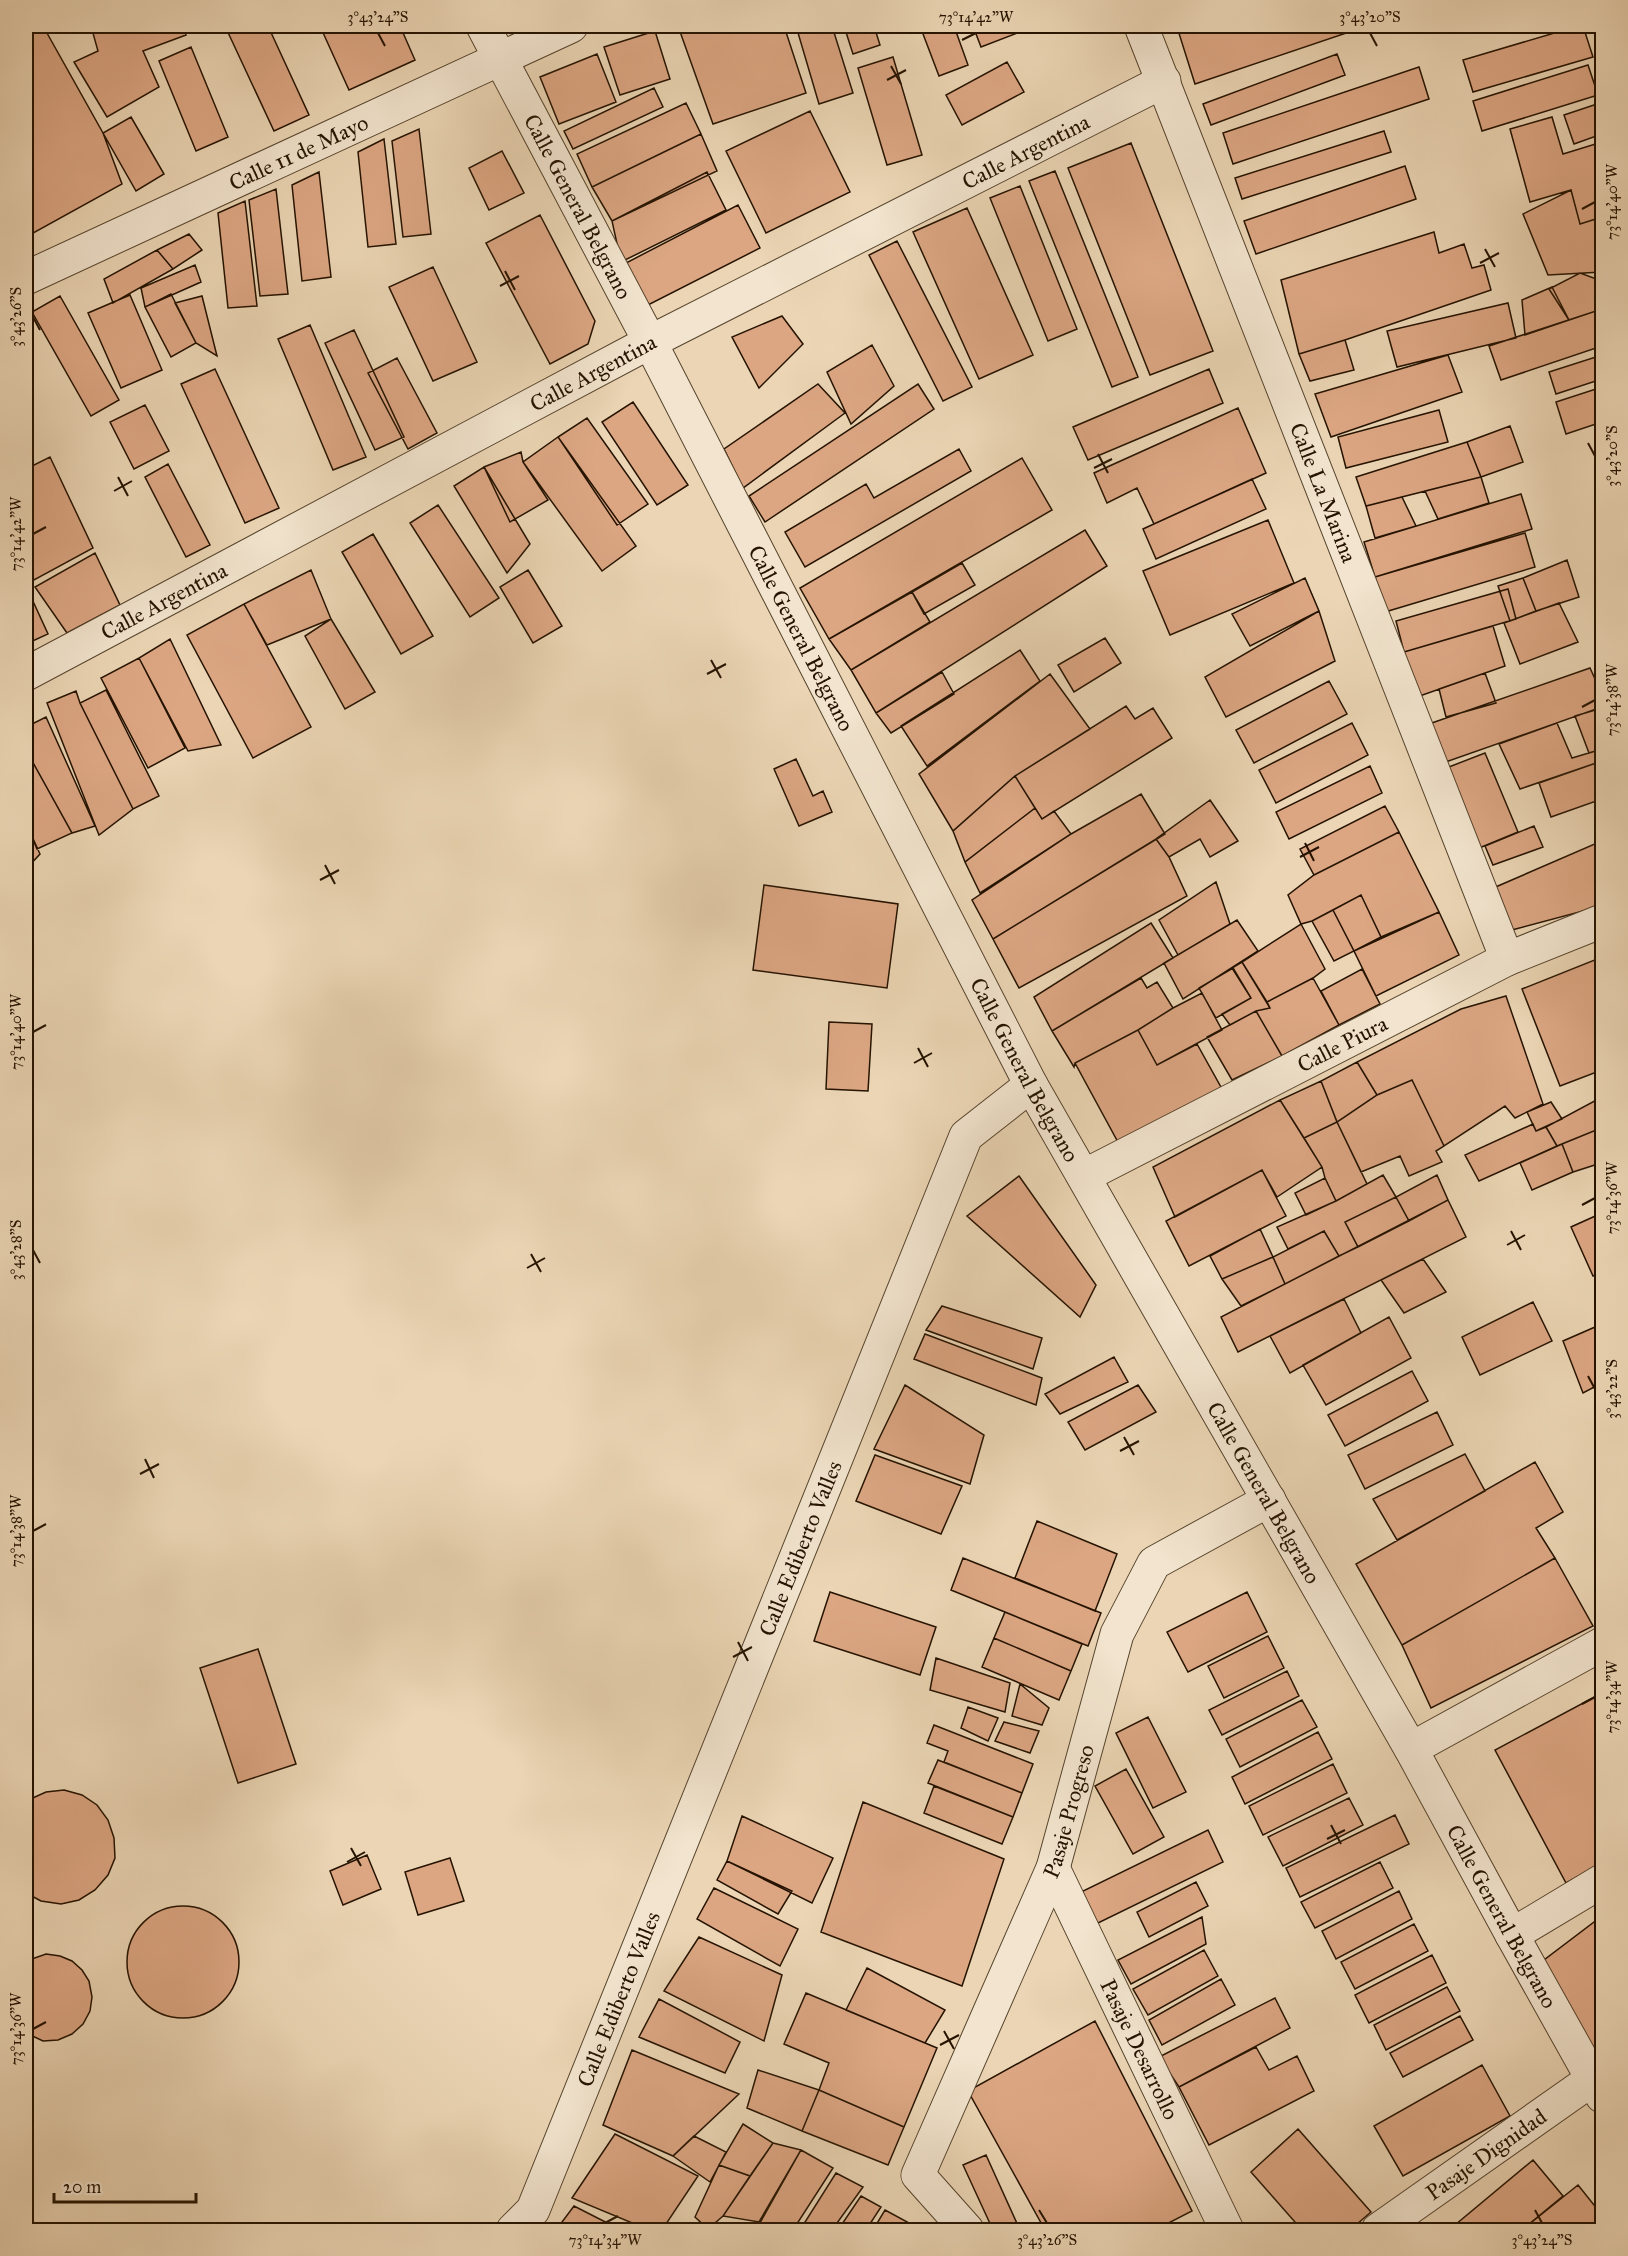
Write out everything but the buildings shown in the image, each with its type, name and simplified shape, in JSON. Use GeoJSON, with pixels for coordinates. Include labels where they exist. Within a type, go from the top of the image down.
{"type":"FeatureCollection","features":[{"type":"Feature","properties":{"kind":"street","name":"Calle General Belgrano"},"geometry":{"type":"LineString","coordinates":[[483,26],[650,342],[1031,1085],[1411,1749],[1598,2087]]}},
{"type":"Feature","properties":{"kind":"street","name":"Calle 11 de Mayo"},"geometry":{"type":"LineString","coordinates":[[26,278],[571,26]]}},
{"type":"Feature","properties":{"kind":"street","name":"Calle La Marina"},"geometry":{"type":"LineString","coordinates":[[1141,26],[1507,958]]}},
{"type":"Feature","properties":{"kind":"street","name":"Calle Argentina"},"geometry":{"type":"LineString","coordinates":[[26,674],[650,342],[1164,81]]}},
{"type":"Feature","properties":{"kind":"street","name":"Calle Piura"},"geometry":{"type":"LineString","coordinates":[[1084,1176],[1507,958],[1602,921]]}},
{"type":"Feature","properties":{"kind":"street","name":"Calle Ediberto Valles"},"geometry":{"type":"LineString","coordinates":[[513,2230],[533,2210],[966,1136],[1031,1085]]}},
{"type":"Feature","properties":{"kind":"street","name":"Pasaje Progreso"},"geometry":{"type":"LineString","coordinates":[[967,2230],[918,2175],[1053,1868],[1117,1634],[1154,1563],[1269,1500]]}},
{"type":"Feature","properties":{"kind":"street"},"geometry":{"type":"LineString","coordinates":[[1411,1749],[1602,1644]]}},
{"type":"Feature","properties":{"kind":"street","name":"Pasaje Desarrollo"},"geometry":{"type":"LineString","coordinates":[[1053,1868],[1227,2230]]}},
{"type":"Feature","properties":{"kind":"street"},"geometry":{"type":"LineString","coordinates":[[1512,1935],[1602,1881]]}},
{"type":"Feature","properties":{"kind":"street","name":"Pasaje Dignidad"},"geometry":{"type":"LineString","coordinates":[[1378,2230],[1598,2087]]}}]}
